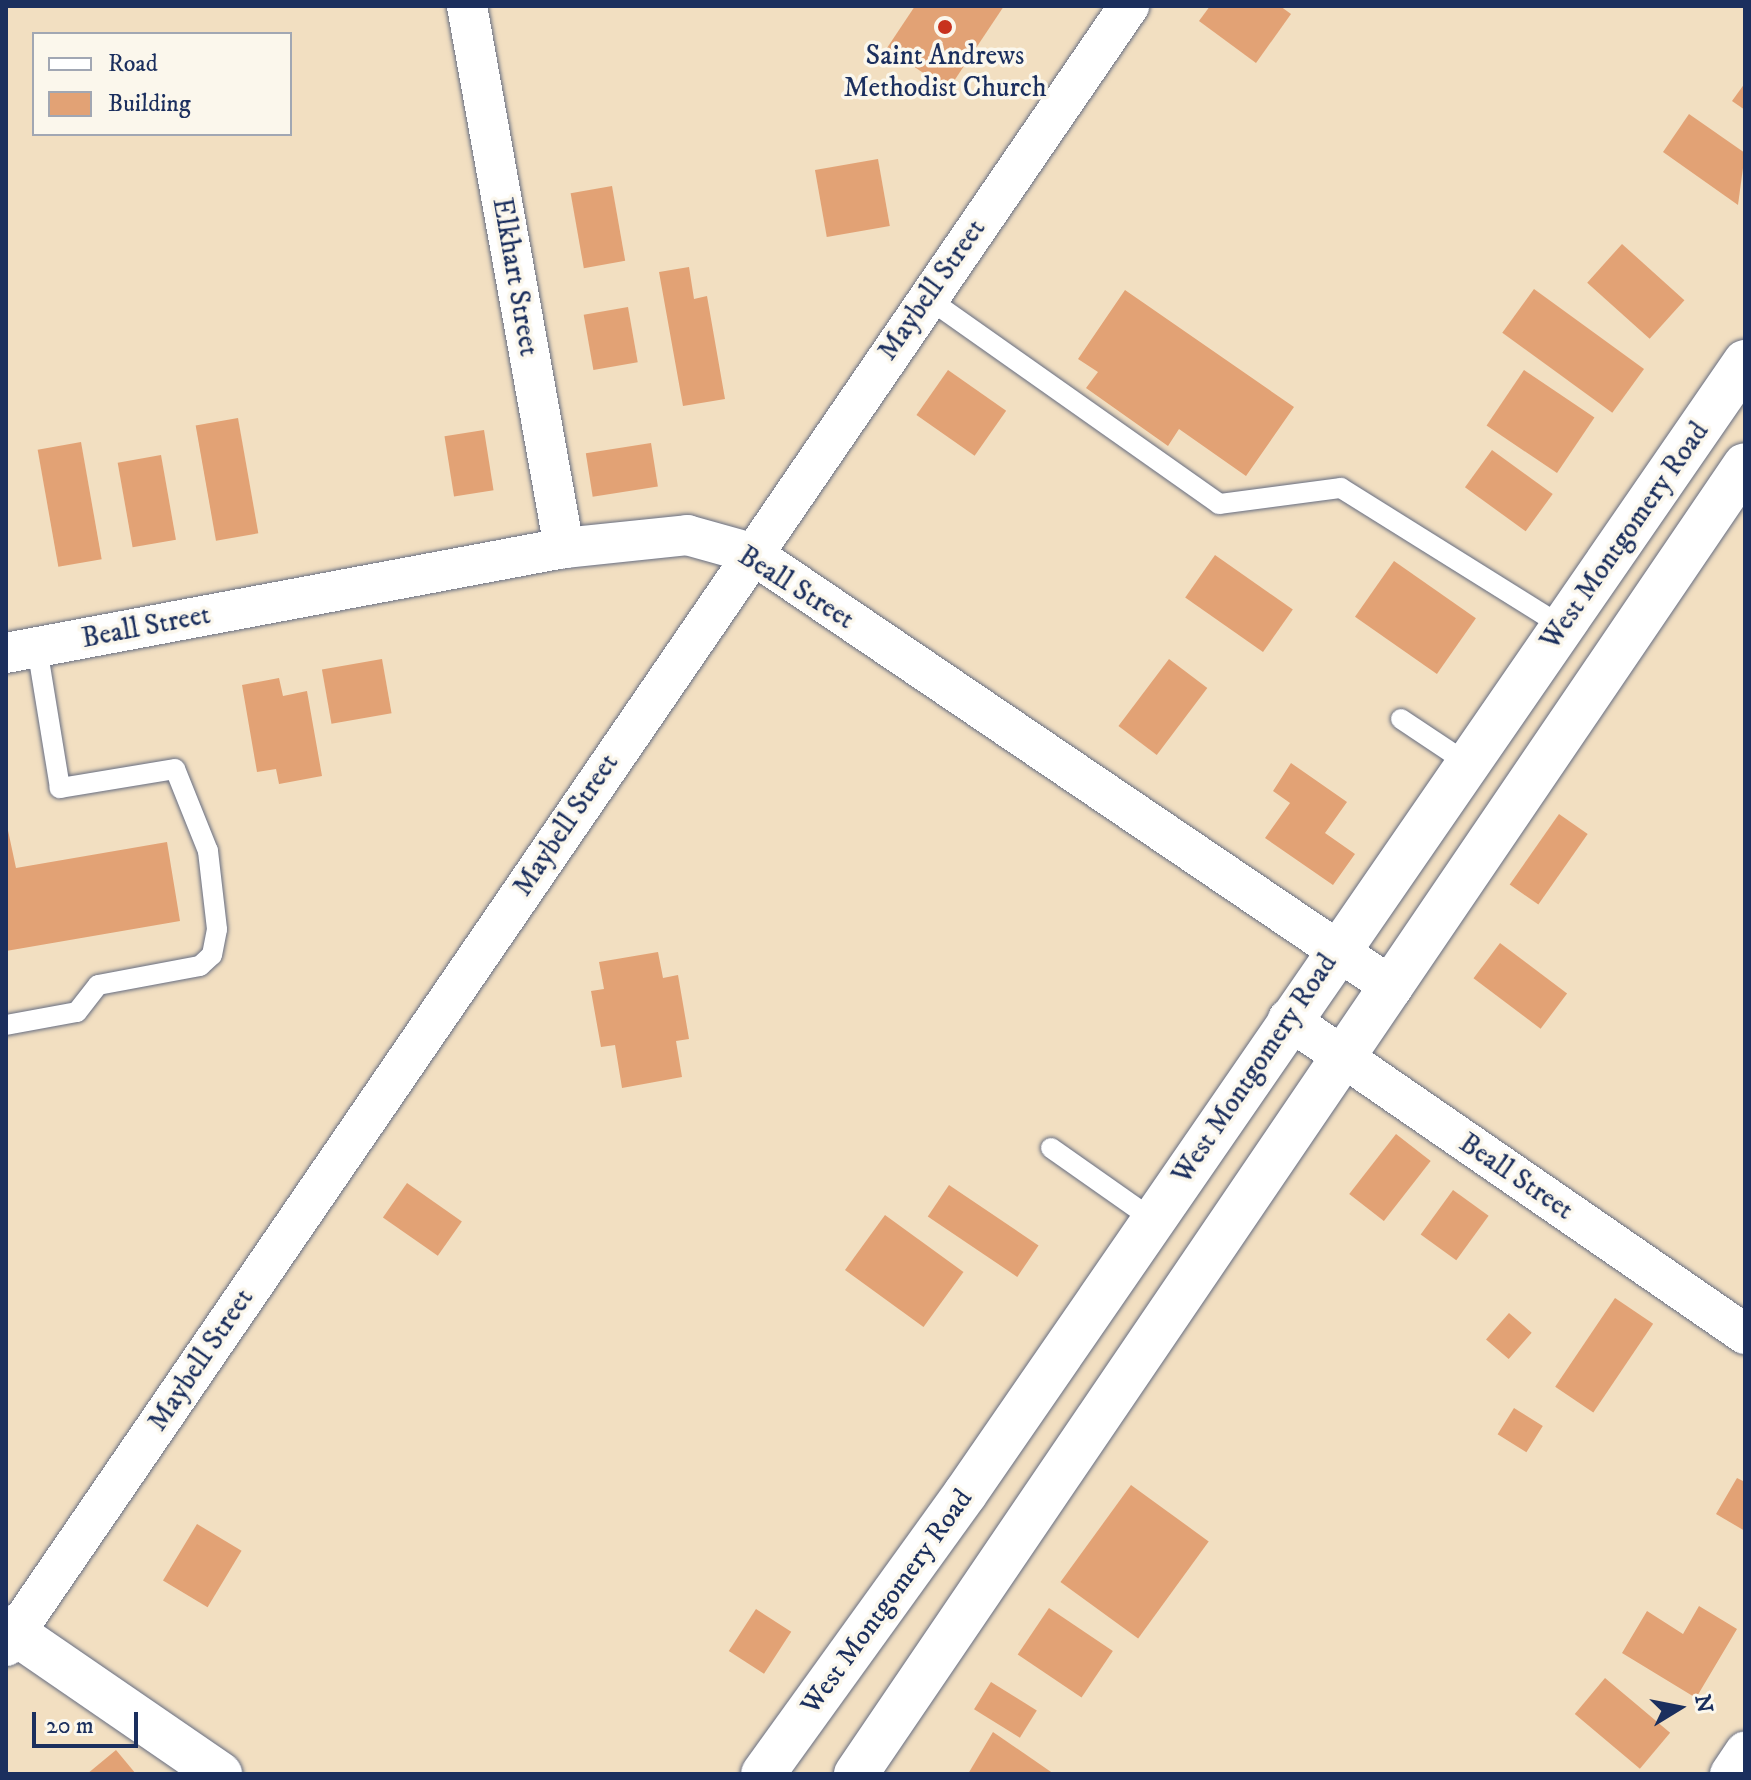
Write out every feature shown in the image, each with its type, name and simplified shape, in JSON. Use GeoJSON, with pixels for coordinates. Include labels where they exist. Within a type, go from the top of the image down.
{"type":"FeatureCollection","features":[{"type":"Feature","properties":{"kind":"main road","name":"West Montgomery Road"},"geometry":{"type":"LineString","coordinates":[[763,1774],[949,1517],[1288,1019],[1745,362]]}},
{"type":"Feature","properties":{"kind":"main road","name":"West Montgomery Road"},"geometry":{"type":"LineString","coordinates":[[856,1774],[1346,1060],[1745,465]]}},
{"type":"Feature","properties":{"kind":"main road"},"geometry":{"type":"LineString","coordinates":[[1641,514],[1690,548]]}},
{"type":"Feature","properties":{"kind":"main road"},"geometry":{"type":"LineString","coordinates":[[949,1517],[1006,1558]]}},
{"type":"Feature","properties":{"kind":"main road"},"geometry":{"type":"LineString","coordinates":[[9,1635],[220,1774]]}},
{"type":"Feature","properties":{"kind":"street","name":"Elkhart Street"},"geometry":{"type":"LineString","coordinates":[[467,6],[564,548]]}},
{"type":"Feature","properties":{"kind":"street","name":"Maybell Street"},"geometry":{"type":"LineString","coordinates":[[9,1635],[926,297],[1129,6]]}},
{"type":"Feature","properties":{"kind":"street","name":"Beall Street"},"geometry":{"type":"LineString","coordinates":[[22,650],[564,548],[687,535],[751,553],[1393,988]]}},
{"type":"Feature","properties":{"kind":"street","name":"Beall Street"},"geometry":{"type":"LineString","coordinates":[[1288,1019],[1745,1334]]}},
{"type":"Feature","properties":{"kind":"street"},"geometry":{"type":"LineString","coordinates":[[1730,1774],[1745,1752]]}},
{"type":"Feature","properties":{"kind":"lane"},"geometry":{"type":"LineString","coordinates":[[926,297],[1219,504],[1341,488],[1562,626]]}},
{"type":"Feature","properties":{"kind":"lane"},"geometry":{"type":"LineString","coordinates":[[6,1025],[77,1012],[98,985],[200,966],[212,955],[217,929],[208,851],[175,769],[60,788],[22,650]]}},
{"type":"Feature","properties":{"kind":"lane"},"geometry":{"type":"LineString","coordinates":[[1401,719],[1467,763]]}},
{"type":"Feature","properties":{"kind":"lane"},"geometry":{"type":"LineString","coordinates":[[1051,1148],[1152,1219]]}},
{"type":"Feature","properties":{"kind":"building","name":"Saint Andrews Methodist Church"},"geometry":{"type":"Polygon","coordinates":[[[915,6],[1004,6],[948,90],[887,48],[915,6]]]}},
{"type":"Feature","properties":{"kind":"building"},"geometry":{"type":"Polygon","coordinates":[[[1210,6],[1280,6],[1291,14],[1256,63],[1199,21],[1210,6]]]}},
{"type":"Feature","properties":{"kind":"building"},"geometry":{"type":"Polygon","coordinates":[[[1745,83],[1745,110],[1732,101],[1745,83]]]}},
{"type":"Feature","properties":{"kind":"building"},"geometry":{"type":"Polygon","coordinates":[[[1689,114],[1745,153],[1738,205],[1663,152],[1689,114]]]}},
{"type":"Feature","properties":{"kind":"building"},"geometry":{"type":"Polygon","coordinates":[[[878,159],[890,226],[827,237],[815,170],[878,159]]]}},
{"type":"Feature","properties":{"kind":"building"},"geometry":{"type":"Polygon","coordinates":[[[612,186],[625,261],[584,268],[571,193],[612,186]]]}},
{"type":"Feature","properties":{"kind":"building"},"geometry":{"type":"Polygon","coordinates":[[[1622,244],[1684,300],[1650,339],[1587,283],[1622,244]]]}},
{"type":"Feature","properties":{"kind":"building"},"geometry":{"type":"Polygon","coordinates":[[[689,267],[694,299],[707,296],[725,399],[683,406],[659,272],[689,267]]]}},
{"type":"Feature","properties":{"kind":"building"},"geometry":{"type":"Polygon","coordinates":[[[1534,289],[1644,369],[1612,413],[1502,333],[1534,289]]]}},
{"type":"Feature","properties":{"kind":"building"},"geometry":{"type":"Polygon","coordinates":[[[1125,290],[1294,407],[1246,476],[1179,429],[1168,446],[1086,388],[1098,372],[1078,359],[1125,290]]]}},
{"type":"Feature","properties":{"kind":"building"},"geometry":{"type":"Polygon","coordinates":[[[628,307],[638,362],[593,370],[584,315],[628,307]]]}},
{"type":"Feature","properties":{"kind":"building"},"geometry":{"type":"Polygon","coordinates":[[[948,370],[1006,411],[975,456],[916,415],[948,370]]]}},
{"type":"Feature","properties":{"kind":"building"},"geometry":{"type":"Polygon","coordinates":[[[1524,370],[1594,418],[1557,473],[1487,426],[1524,370]]]}},
{"type":"Feature","properties":{"kind":"building"},"geometry":{"type":"Polygon","coordinates":[[[238,418],[258,533],[216,541],[196,425],[238,418]]]}},
{"type":"Feature","properties":{"kind":"building"},"geometry":{"type":"Polygon","coordinates":[[[484,430],[494,490],[454,497],[444,436],[484,430]]]}},
{"type":"Feature","properties":{"kind":"building"},"geometry":{"type":"Polygon","coordinates":[[[81,442],[102,559],[58,567],[38,450],[81,442]]]}},
{"type":"Feature","properties":{"kind":"building"},"geometry":{"type":"Polygon","coordinates":[[[651,443],[658,486],[593,497],[586,453],[651,443]]]}},
{"type":"Feature","properties":{"kind":"building"},"geometry":{"type":"Polygon","coordinates":[[[1492,450],[1553,494],[1526,531],[1465,487],[1492,450]]]}},
{"type":"Feature","properties":{"kind":"building"},"geometry":{"type":"Polygon","coordinates":[[[161,455],[176,540],[133,547],[118,463],[161,455]]]}},
{"type":"Feature","properties":{"kind":"building"},"geometry":{"type":"Polygon","coordinates":[[[1215,555],[1293,609],[1263,652],[1185,598],[1215,555]]]}},
{"type":"Feature","properties":{"kind":"building"},"geometry":{"type":"Polygon","coordinates":[[[1394,561],[1476,618],[1437,674],[1355,617],[1394,561]]]}},
{"type":"Feature","properties":{"kind":"building"},"geometry":{"type":"Polygon","coordinates":[[[382,659],[392,713],[331,724],[322,670],[382,659]]]}},
{"type":"Feature","properties":{"kind":"building"},"geometry":{"type":"Polygon","coordinates":[[[1169,659],[1207,688],[1157,755],[1118,726],[1169,659]]]}},
{"type":"Feature","properties":{"kind":"building"},"geometry":{"type":"Polygon","coordinates":[[[279,678],[283,696],[307,691],[322,776],[279,784],[276,769],[257,772],[242,685],[279,678]]]}},
{"type":"Feature","properties":{"kind":"building"},"geometry":{"type":"Polygon","coordinates":[[[1291,763],[1347,802],[1325,833],[1355,854],[1333,885],[1265,838],[1290,803],[1273,791],[1291,763]]]}},
{"type":"Feature","properties":{"kind":"building"},"geometry":{"type":"Polygon","coordinates":[[[1559,814],[1588,834],[1538,905],[1510,884],[1559,814]]]}},
{"type":"Feature","properties":{"kind":"building"},"geometry":{"type":"Polygon","coordinates":[[[6,821],[16,868],[167,842],[180,921],[6,951],[6,821]]]}},
{"type":"Feature","properties":{"kind":"building"},"geometry":{"type":"Polygon","coordinates":[[[1500,943],[1567,994],[1541,1029],[1474,978],[1500,943]]]}},
{"type":"Feature","properties":{"kind":"building"},"geometry":{"type":"Polygon","coordinates":[[[658,952],[663,978],[678,975],[689,1039],[676,1041],[682,1077],[622,1088],[615,1045],[601,1047],[591,991],[604,989],[599,962],[658,952]]]}},
{"type":"Feature","properties":{"kind":"building"},"geometry":{"type":"Polygon","coordinates":[[[1396,1134],[1431,1161],[1384,1221],[1349,1194],[1396,1134]]]}},
{"type":"Feature","properties":{"kind":"building"},"geometry":{"type":"Polygon","coordinates":[[[407,1183],[462,1221],[438,1256],[383,1217],[407,1183]]]}},
{"type":"Feature","properties":{"kind":"building"},"geometry":{"type":"Polygon","coordinates":[[[949,1185],[1039,1245],[1017,1277],[928,1217],[949,1185]]]}},
{"type":"Feature","properties":{"kind":"building"},"geometry":{"type":"Polygon","coordinates":[[[1453,1190],[1489,1216],[1456,1260],[1421,1234],[1453,1190]]]}},
{"type":"Feature","properties":{"kind":"building"},"geometry":{"type":"Polygon","coordinates":[[[885,1215],[963,1272],[924,1327],[845,1270],[885,1215]]]}},
{"type":"Feature","properties":{"kind":"building"},"geometry":{"type":"Polygon","coordinates":[[[1615,1298],[1653,1324],[1593,1412],[1555,1387],[1615,1298]]]}},
{"type":"Feature","properties":{"kind":"building"},"geometry":{"type":"Polygon","coordinates":[[[1509,1313],[1532,1333],[1509,1359],[1486,1339],[1509,1313]]]}},
{"type":"Feature","properties":{"kind":"building"},"geometry":{"type":"Polygon","coordinates":[[[1514,1408],[1543,1426],[1526,1452],[1498,1434],[1514,1408]]]}},
{"type":"Feature","properties":{"kind":"building"},"geometry":{"type":"Polygon","coordinates":[[[1737,1478],[1745,1482],[1745,1531],[1716,1514],[1737,1478]]]}},
{"type":"Feature","properties":{"kind":"building"},"geometry":{"type":"Polygon","coordinates":[[[1131,1485],[1209,1541],[1138,1639],[1060,1582],[1131,1485]]]}},
{"type":"Feature","properties":{"kind":"building"},"geometry":{"type":"Polygon","coordinates":[[[197,1524],[242,1551],[208,1607],[163,1581],[197,1524]]]}},
{"type":"Feature","properties":{"kind":"building"},"geometry":{"type":"Polygon","coordinates":[[[1699,1606],[1737,1629],[1696,1698],[1622,1653],[1647,1611],[1683,1634],[1699,1606]]]}},
{"type":"Feature","properties":{"kind":"building"},"geometry":{"type":"Polygon","coordinates":[[[1049,1608],[1113,1651],[1082,1697],[1018,1654],[1049,1608]]]}},
{"type":"Feature","properties":{"kind":"building"},"geometry":{"type":"Polygon","coordinates":[[[756,1609],[791,1632],[764,1674],[729,1651],[756,1609]]]}},
{"type":"Feature","properties":{"kind":"building"},"geometry":{"type":"Polygon","coordinates":[[[1605,1678],[1670,1733],[1640,1769],[1575,1714],[1605,1678]]]}},
{"type":"Feature","properties":{"kind":"building"},"geometry":{"type":"Polygon","coordinates":[[[991,1682],[1037,1711],[1020,1738],[974,1709],[991,1682]]]}},
{"type":"Feature","properties":{"kind":"building"},"geometry":{"type":"Polygon","coordinates":[[[993,1732],[1054,1774],[968,1774],[993,1732]]]}},
{"type":"Feature","properties":{"kind":"building"},"geometry":{"type":"Polygon","coordinates":[[[116,1750],[136,1774],[87,1774],[116,1750]]]}},
{"type":"Feature","properties":{"kind":"place","name":"Saint Andrews Methodist Church"},"geometry":{"type":"Point","coordinates":[945,27]}}]}
